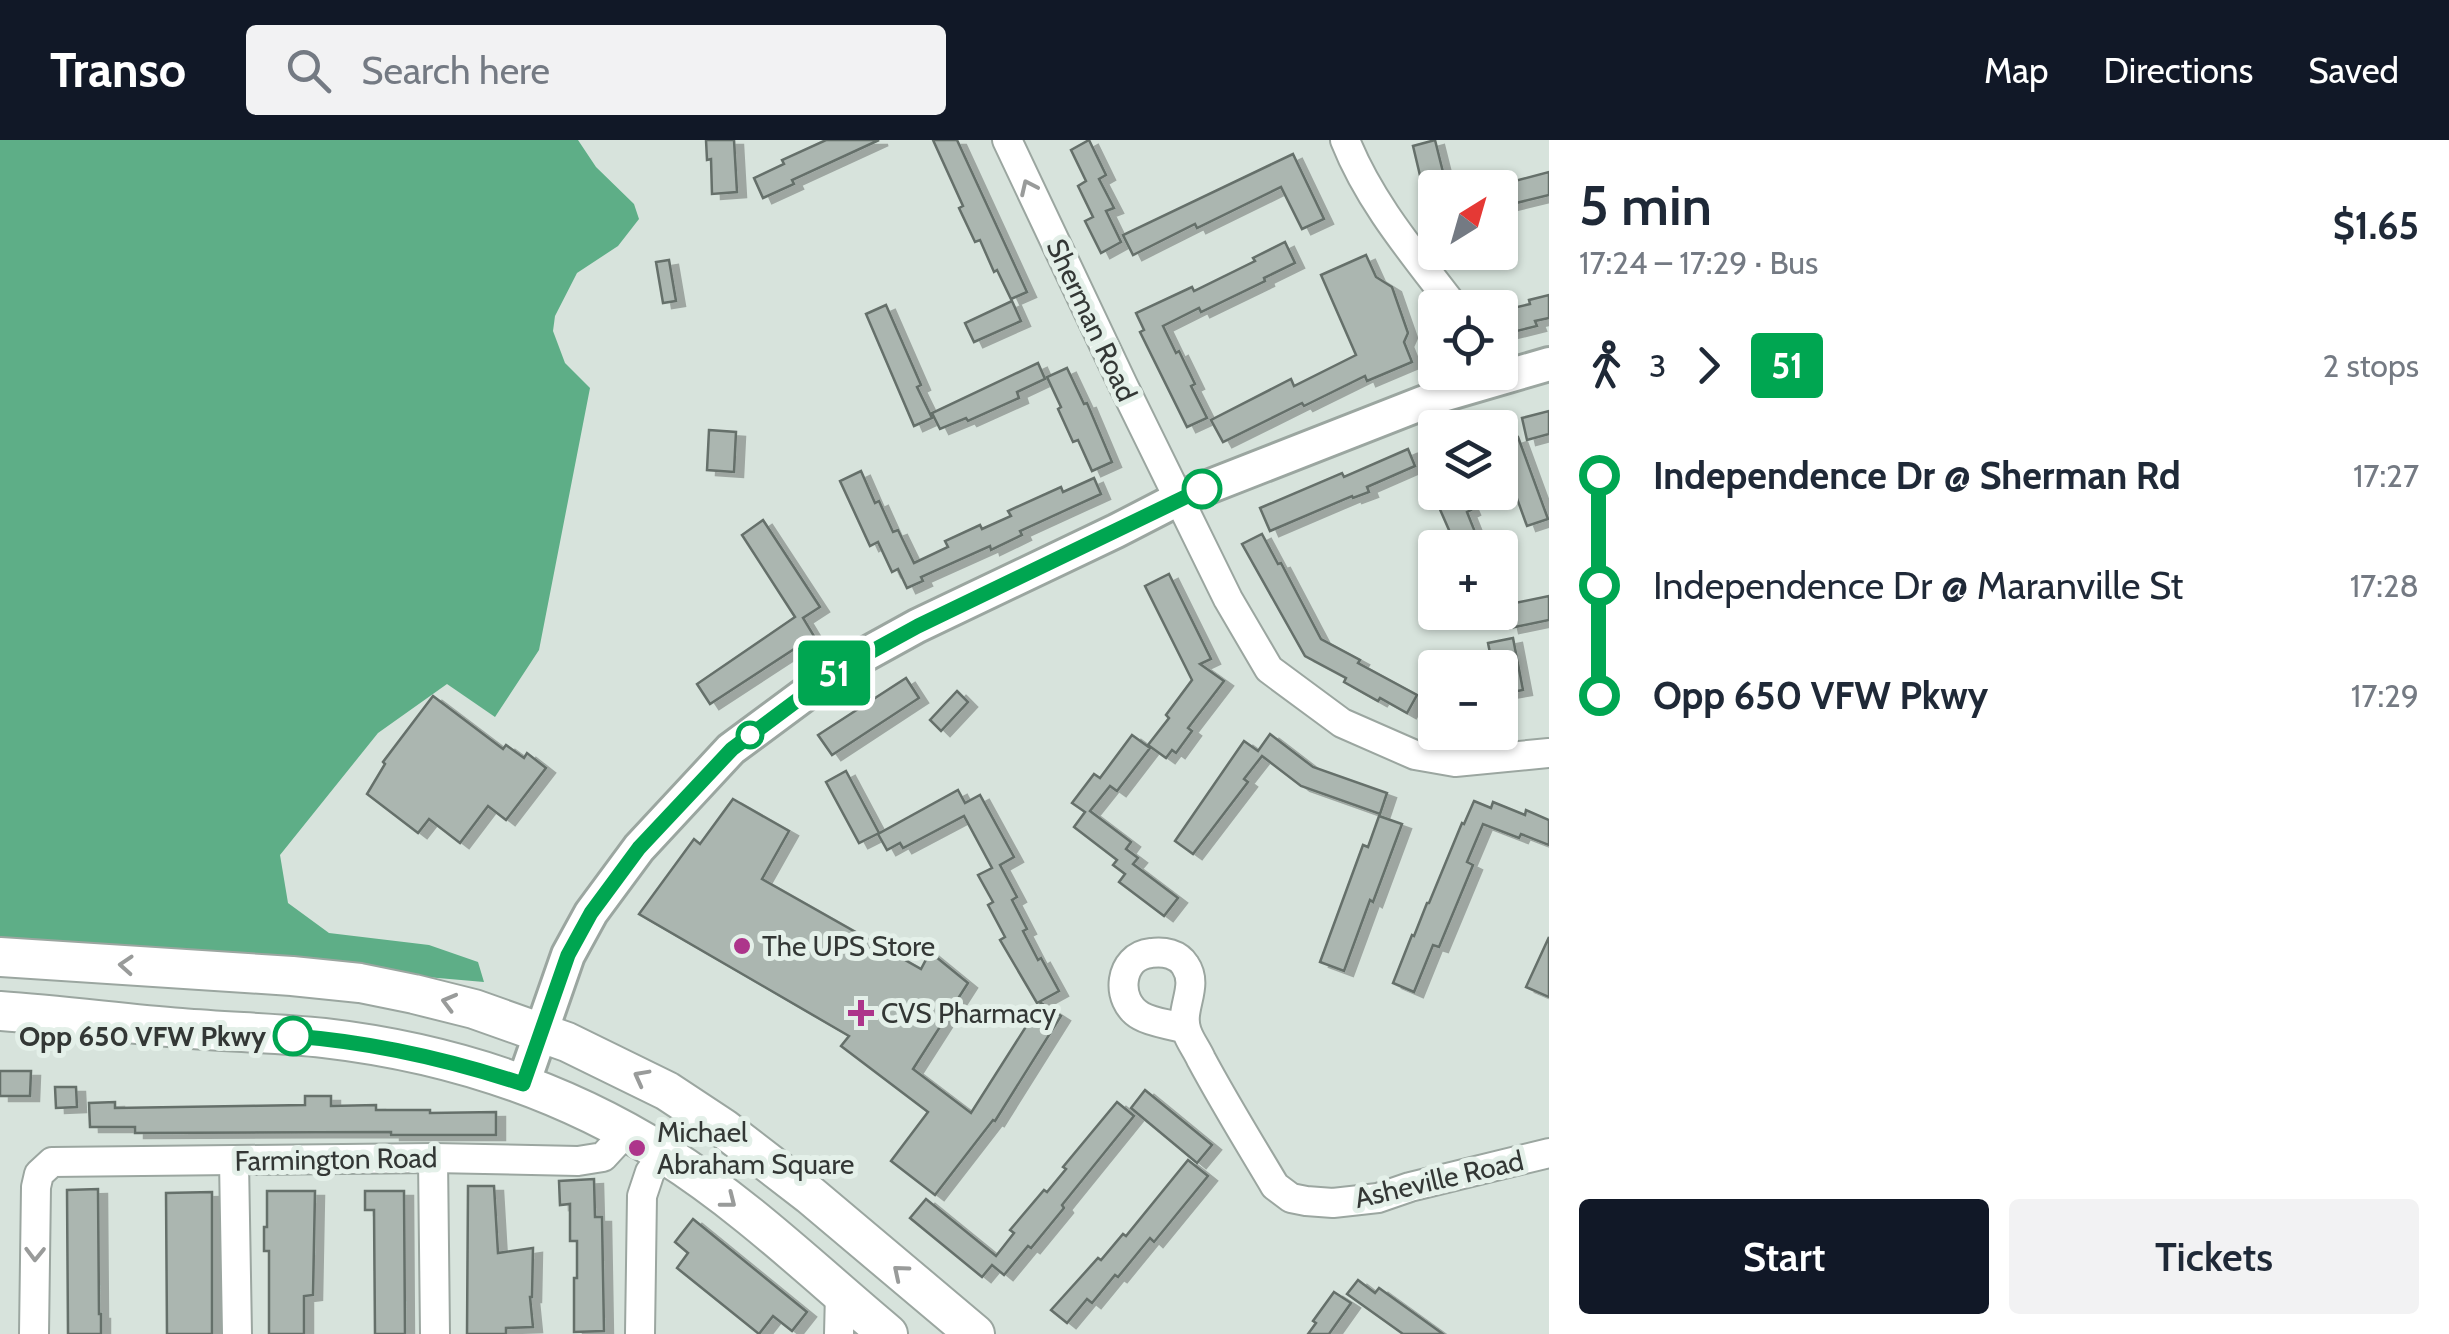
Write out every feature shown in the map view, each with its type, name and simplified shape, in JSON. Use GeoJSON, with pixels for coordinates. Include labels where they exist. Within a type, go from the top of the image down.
{"type":"FeatureCollection","features":[{"type":"Feature","properties":{"kind":"highway"},"geometry":{"type":"LineString","coordinates":[[0,956],[360,983],[453,1003],[542,1032],[626,1069],[697,1110],[786,1176],[954,1328]]}},
{"type":"Feature","properties":{"kind":"highway"},"geometry":{"type":"LineString","coordinates":[[0,1011],[363,1044],[442,1059],[523,1084],[565,1100],[664,1154],[746,1214],[888,1334]]}},
{"type":"Feature","properties":{"kind":"main road"},"geometry":{"type":"LineString","coordinates":[[1518,371],[1549,364]]}},
{"type":"Feature","properties":{"kind":"main road"},"geometry":{"type":"LineString","coordinates":[[523,1084],[568,955],[591,913],[639,848],[732,749],[839,669],[918,626],[1180,498],[1438,390]]}},
{"type":"Feature","properties":{"kind":"street","name":"Sherman Road"},"geometry":{"type":"LineString","coordinates":[[1007,140],[1228,599],[1270,669],[1342,724],[1414,755],[1454,762],[1549,753]]}},
{"type":"Feature","properties":{"kind":"street"},"geometry":{"type":"LineString","coordinates":[[1345,140],[1357,170],[1436,290]]}},
{"type":"Feature","properties":{"kind":"street","name":"Asheville Road"},"geometry":{"type":"LineString","coordinates":[[1185,1029],[1275,1186],[1291,1198],[1333,1203],[1378,1198],[1410,1186],[1549,1153]]}},
{"type":"Feature","properties":{"kind":"street","name":"Farmington Road"},"geometry":{"type":"LineString","coordinates":[[34,1334],[36,1187],[40,1174],[52,1162],[595,1160],[603,1157],[626,1132]]}},
{"type":"Feature","properties":{"kind":"street"},"geometry":{"type":"LineString","coordinates":[[640,1334],[642,1196],[650,1172],[664,1154]]}},
{"type":"Feature","properties":{"kind":"street"},"geometry":{"type":"LineString","coordinates":[[434,1158],[435,1334]]}},
{"type":"Feature","properties":{"kind":"street"},"geometry":{"type":"LineString","coordinates":[[234,1161],[237,1334]]}},
{"type":"Feature","properties":{"kind":"street"},"geometry":{"type":"LineString","coordinates":[[839,1334],[840,1293]]}},
{"type":"Feature","properties":{"kind":"green space"},"geometry":{"type":"Polygon","coordinates":[[[0,140],[578,140],[596,167],[634,204],[639,219],[618,246],[577,273],[555,316],[553,331],[565,363],[590,388],[539,650],[495,717],[447,684],[378,733],[280,855],[288,903],[329,933],[429,945],[478,962],[484,982],[0,940],[0,140]]]}},
{"type":"Feature","properties":{"kind":"building"},"geometry":{"type":"Polygon","coordinates":[[[706,140],[734,140],[737,192],[712,194],[706,140]]]}},
{"type":"Feature","properties":{"kind":"building"},"geometry":{"type":"Polygon","coordinates":[[[826,140],[879,140],[792,180],[794,184],[763,198],[754,178],[826,140]]]}},
{"type":"Feature","properties":{"kind":"building"},"geometry":{"type":"Polygon","coordinates":[[[933,140],[957,140],[1027,292],[1011,299],[980,240],[975,242],[933,140]]]}},
{"type":"Feature","properties":{"kind":"building"},"geometry":{"type":"Polygon","coordinates":[[[1089,140],[1106,175],[1099,179],[1114,208],[1106,211],[1121,242],[1101,253],[1085,221],[1093,217],[1078,186],[1086,181],[1071,150],[1089,140]]]}},
{"type":"Feature","properties":{"kind":"building"},"geometry":{"type":"Polygon","coordinates":[[[1435,140],[1442,170],[1419,170],[1413,146],[1435,140]]]}},
{"type":"Feature","properties":{"kind":"building"},"geometry":{"type":"Polygon","coordinates":[[[1293,154],[1324,219],[1302,229],[1281,187],[1133,255],[1123,235],[1293,154]]]}},
{"type":"Feature","properties":{"kind":"building"},"geometry":{"type":"Polygon","coordinates":[[[1549,172],[1549,195],[1518,203],[1518,180],[1549,172]]]}},
{"type":"Feature","properties":{"kind":"building"},"geometry":{"type":"Polygon","coordinates":[[[1285,242],[1295,263],[1201,312],[1199,308],[1163,326],[1195,384],[1191,386],[1207,418],[1187,427],[1140,332],[1144,330],[1136,313],[1192,287],[1194,291],[1285,242]]]}},
{"type":"Feature","properties":{"kind":"building"},"geometry":{"type":"Polygon","coordinates":[[[1366,255],[1376,277],[1392,287],[1408,333],[1404,342],[1412,362],[1367,381],[1365,376],[1223,442],[1211,420],[1291,379],[1294,386],[1356,355],[1321,275],[1366,255]]]}},
{"type":"Feature","properties":{"kind":"building"},"geometry":{"type":"Polygon","coordinates":[[[669,260],[676,301],[663,303],[656,262],[669,260]]]}},
{"type":"Feature","properties":{"kind":"building"},"geometry":{"type":"Polygon","coordinates":[[[1549,295],[1549,318],[1518,331],[1518,307],[1530,304],[1529,300],[1549,295]]]}},
{"type":"Feature","properties":{"kind":"building"},"geometry":{"type":"Polygon","coordinates":[[[1012,301],[1021,321],[974,342],[965,323],[1012,301]]]}},
{"type":"Feature","properties":{"kind":"building"},"geometry":{"type":"Polygon","coordinates":[[[886,305],[932,418],[914,426],[866,314],[886,305]]]}},
{"type":"Feature","properties":{"kind":"building"},"geometry":{"type":"Polygon","coordinates":[[[1038,363],[1045,379],[1017,392],[1019,398],[940,429],[932,413],[1038,363]]]}},
{"type":"Feature","properties":{"kind":"building"},"geometry":{"type":"Polygon","coordinates":[[[1067,368],[1112,462],[1092,471],[1078,440],[1073,442],[1047,377],[1067,368]]]}},
{"type":"Feature","properties":{"kind":"building"},"geometry":{"type":"Polygon","coordinates":[[[1549,411],[1549,434],[1527,440],[1522,418],[1549,411]]]}},
{"type":"Feature","properties":{"kind":"building"},"geometry":{"type":"Polygon","coordinates":[[[709,430],[736,432],[734,472],[707,470],[709,430]]]}},
{"type":"Feature","properties":{"kind":"building"},"geometry":{"type":"Polygon","coordinates":[[[1518,437],[1548,519],[1527,526],[1518,501],[1518,437]]]}},
{"type":"Feature","properties":{"kind":"building"},"geometry":{"type":"Polygon","coordinates":[[[1408,449],[1415,466],[1367,487],[1369,492],[1270,531],[1260,508],[1408,449]]]}},
{"type":"Feature","properties":{"kind":"building"},"geometry":{"type":"Polygon","coordinates":[[[861,471],[875,503],[879,501],[893,532],[898,530],[914,563],[948,547],[945,541],[1011,516],[1008,511],[1061,487],[1063,492],[1094,478],[1101,494],[1020,531],[1022,535],[991,550],[990,546],[921,577],[923,581],[907,588],[898,569],[892,572],[878,542],[870,546],[840,481],[861,471]]]}},
{"type":"Feature","properties":{"kind":"building"},"geometry":{"type":"Polygon","coordinates":[[[1440,510],[1471,510],[1467,512],[1474,530],[1449,530],[1440,510]]]}},
{"type":"Feature","properties":{"kind":"building"},"geometry":{"type":"Polygon","coordinates":[[[763,520],[820,607],[803,618],[814,636],[710,704],[697,684],[795,617],[742,535],[763,520]]]}},
{"type":"Feature","properties":{"kind":"building"},"geometry":{"type":"Polygon","coordinates":[[[1262,534],[1321,639],[1417,695],[1407,713],[1344,682],[1346,678],[1305,656],[1242,544],[1262,534]]]}},
{"type":"Feature","properties":{"kind":"building"},"geometry":{"type":"Polygon","coordinates":[[[1169,574],[1211,659],[1200,664],[1224,681],[1188,728],[1192,731],[1176,753],[1172,750],[1166,758],[1148,745],[1192,680],[1145,586],[1169,574]]]}},
{"type":"Feature","properties":{"kind":"building"},"geometry":{"type":"Polygon","coordinates":[[[1549,596],[1549,620],[1518,626],[1518,602],[1549,596]]]}},
{"type":"Feature","properties":{"kind":"building"},"geometry":{"type":"Polygon","coordinates":[[[1513,638],[1515,650],[1489,650],[1488,643],[1513,638]]]}},
{"type":"Feature","properties":{"kind":"building"},"geometry":{"type":"Polygon","coordinates":[[[1518,664],[1523,690],[1518,691],[1518,664]]]}},
{"type":"Feature","properties":{"kind":"building"},"geometry":{"type":"Polygon","coordinates":[[[906,678],[919,698],[832,755],[818,735],[906,678]]]}},
{"type":"Feature","properties":{"kind":"building"},"geometry":{"type":"Polygon","coordinates":[[[957,691],[968,702],[941,731],[930,720],[957,691]]]}},
{"type":"Feature","properties":{"kind":"building"},"geometry":{"type":"Polygon","coordinates":[[[433,696],[503,749],[506,745],[524,758],[527,753],[546,768],[506,820],[488,806],[460,843],[429,819],[418,833],[367,794],[383,762],[433,696]]]}},
{"type":"Feature","properties":{"kind":"building"},"geometry":{"type":"Polygon","coordinates":[[[1270,734],[1313,767],[1387,793],[1380,814],[1301,786],[1262,756],[1244,779],[1248,782],[1193,854],[1175,841],[1244,741],[1258,751],[1270,734]]]}},
{"type":"Feature","properties":{"kind":"building"},"geometry":{"type":"Polygon","coordinates":[[[1132,735],[1150,748],[1117,791],[1110,786],[1090,811],[1131,842],[1126,849],[1138,858],[1133,864],[1178,898],[1164,916],[1119,882],[1125,874],[1113,865],[1117,860],[1074,827],[1085,812],[1072,803],[1094,774],[1100,778],[1132,735]]]}},
{"type":"Feature","properties":{"kind":"building"},"geometry":{"type":"Polygon","coordinates":[[[846,771],[879,833],[859,843],[826,782],[846,771]]]}},
{"type":"Feature","properties":{"kind":"building"},"geometry":{"type":"Polygon","coordinates":[[[958,790],[965,803],[980,795],[1014,857],[1000,865],[1017,897],[1012,900],[1027,929],[1023,931],[1059,991],[1037,1003],[1000,940],[1005,937],[978,875],[992,868],[964,816],[903,848],[900,843],[887,850],[878,834],[958,790]]]}},
{"type":"Feature","properties":{"kind":"building"},"geometry":{"type":"Polygon","coordinates":[[[733,799],[789,831],[762,879],[921,969],[930,952],[968,983],[913,1069],[971,1113],[1041,1003],[1061,1016],[995,1121],[935,1195],[891,1161],[928,1112],[841,1046],[849,1036],[639,914],[694,839],[700,844],[733,799]]]}},
{"type":"Feature","properties":{"kind":"building"},"geometry":{"type":"Polygon","coordinates":[[[1474,801],[1491,808],[1493,802],[1525,815],[1526,810],[1549,820],[1549,845],[1483,824],[1467,862],[1473,865],[1439,947],[1433,945],[1414,992],[1393,983],[1474,801]]]}},
{"type":"Feature","properties":{"kind":"building"},"geometry":{"type":"Polygon","coordinates":[[[1379,816],[1402,824],[1344,971],[1320,962],[1363,845],[1368,847],[1379,816]]]}},
{"type":"Feature","properties":{"kind":"building"},"geometry":{"type":"Polygon","coordinates":[[[1549,937],[1549,997],[1526,987],[1549,937]]]}},
{"type":"Feature","properties":{"kind":"building"},"geometry":{"type":"Polygon","coordinates":[[[0,1071],[31,1071],[30,1096],[0,1096],[0,1071]]]}},
{"type":"Feature","properties":{"kind":"building"},"geometry":{"type":"Polygon","coordinates":[[[55,1087],[76,1087],[77,1107],[56,1108],[55,1087]]]}},
{"type":"Feature","properties":{"kind":"building"},"geometry":{"type":"Polygon","coordinates":[[[1145,1090],[1212,1145],[1197,1163],[1131,1108],[1145,1090]]]}},
{"type":"Feature","properties":{"kind":"building"},"geometry":{"type":"Polygon","coordinates":[[[305,1096],[331,1096],[331,1106],[376,1105],[376,1110],[496,1112],[496,1135],[135,1133],[135,1127],[90,1127],[89,1103],[115,1102],[115,1108],[305,1105],[305,1096]]]}},
{"type":"Feature","properties":{"kind":"building"},"geometry":{"type":"Polygon","coordinates":[[[1117,1102],[1134,1116],[1062,1205],[1064,1208],[1004,1275],[992,1265],[982,1277],[910,1218],[926,1199],[996,1256],[1014,1233],[1010,1230],[1044,1190],[1047,1192],[1117,1102]]]}},
{"type":"Feature","properties":{"kind":"building"},"geometry":{"type":"Polygon","coordinates":[[[1188,1160],[1208,1176],[1154,1242],[1150,1238],[1118,1277],[1115,1275],[1092,1303],[1087,1299],[1067,1323],[1051,1310],[1098,1258],[1101,1260],[1123,1234],[1126,1236],[1188,1160]]]}},
{"type":"Feature","properties":{"kind":"building"},"geometry":{"type":"Polygon","coordinates":[[[594,1179],[595,1217],[602,1217],[604,1331],[574,1332],[577,1241],[570,1241],[570,1204],[560,1205],[559,1181],[594,1179]]]}},
{"type":"Feature","properties":{"kind":"building"},"geometry":{"type":"Polygon","coordinates":[[[468,1186],[494,1186],[498,1253],[533,1248],[533,1327],[506,1328],[506,1334],[467,1334],[468,1186]]]}},
{"type":"Feature","properties":{"kind":"building"},"geometry":{"type":"Polygon","coordinates":[[[98,1189],[101,1334],[68,1334],[67,1190],[98,1189]]]}},
{"type":"Feature","properties":{"kind":"building"},"geometry":{"type":"Polygon","coordinates":[[[267,1191],[315,1191],[313,1295],[304,1296],[304,1334],[269,1334],[269,1251],[264,1251],[267,1191]]]}},
{"type":"Feature","properties":{"kind":"building"},"geometry":{"type":"Polygon","coordinates":[[[365,1191],[404,1191],[405,1334],[375,1334],[374,1210],[365,1210],[365,1191]]]}},
{"type":"Feature","properties":{"kind":"building"},"geometry":{"type":"Polygon","coordinates":[[[212,1192],[212,1334],[167,1334],[166,1193],[212,1192]]]}},
{"type":"Feature","properties":{"kind":"building"},"geometry":{"type":"Polygon","coordinates":[[[693,1219],[807,1312],[792,1331],[773,1316],[759,1334],[677,1268],[688,1253],[675,1242],[693,1219]]]}},
{"type":"Feature","properties":{"kind":"building"},"geometry":{"type":"Polygon","coordinates":[[[1358,1280],[1375,1293],[1379,1288],[1443,1334],[1403,1334],[1347,1294],[1358,1280]]]}},
{"type":"Feature","properties":{"kind":"building"},"geometry":{"type":"Polygon","coordinates":[[[1334,1292],[1351,1303],[1329,1334],[1308,1334],[1316,1323],[1313,1321],[1334,1292]]]}},
{"type":"Feature","properties":{"kind":"bus line","name":"51"},"geometry":{"type":"LineString","coordinates":[[293,1036],[420,1054],[523,1084],[568,955],[591,913],[639,848],[732,749],[839,669],[918,626],[1202,489]]}},
{"type":"Feature","properties":{"kind":"place","name":"The UPS Store"},"geometry":{"type":"Point","coordinates":[742,946]}},
{"type":"Feature","properties":{"kind":"place","name":"CVS Pharmacy"},"geometry":{"type":"Point","coordinates":[861,1013]}},
{"type":"Feature","properties":{"kind":"place","name":"Opp 650 VFW Pkwy"},"geometry":{"type":"Point","coordinates":[293,1036]}},
{"type":"Feature","properties":{"kind":"place","name":"Michael Abraham Square"},"geometry":{"type":"Point","coordinates":[637,1148]}}]}
